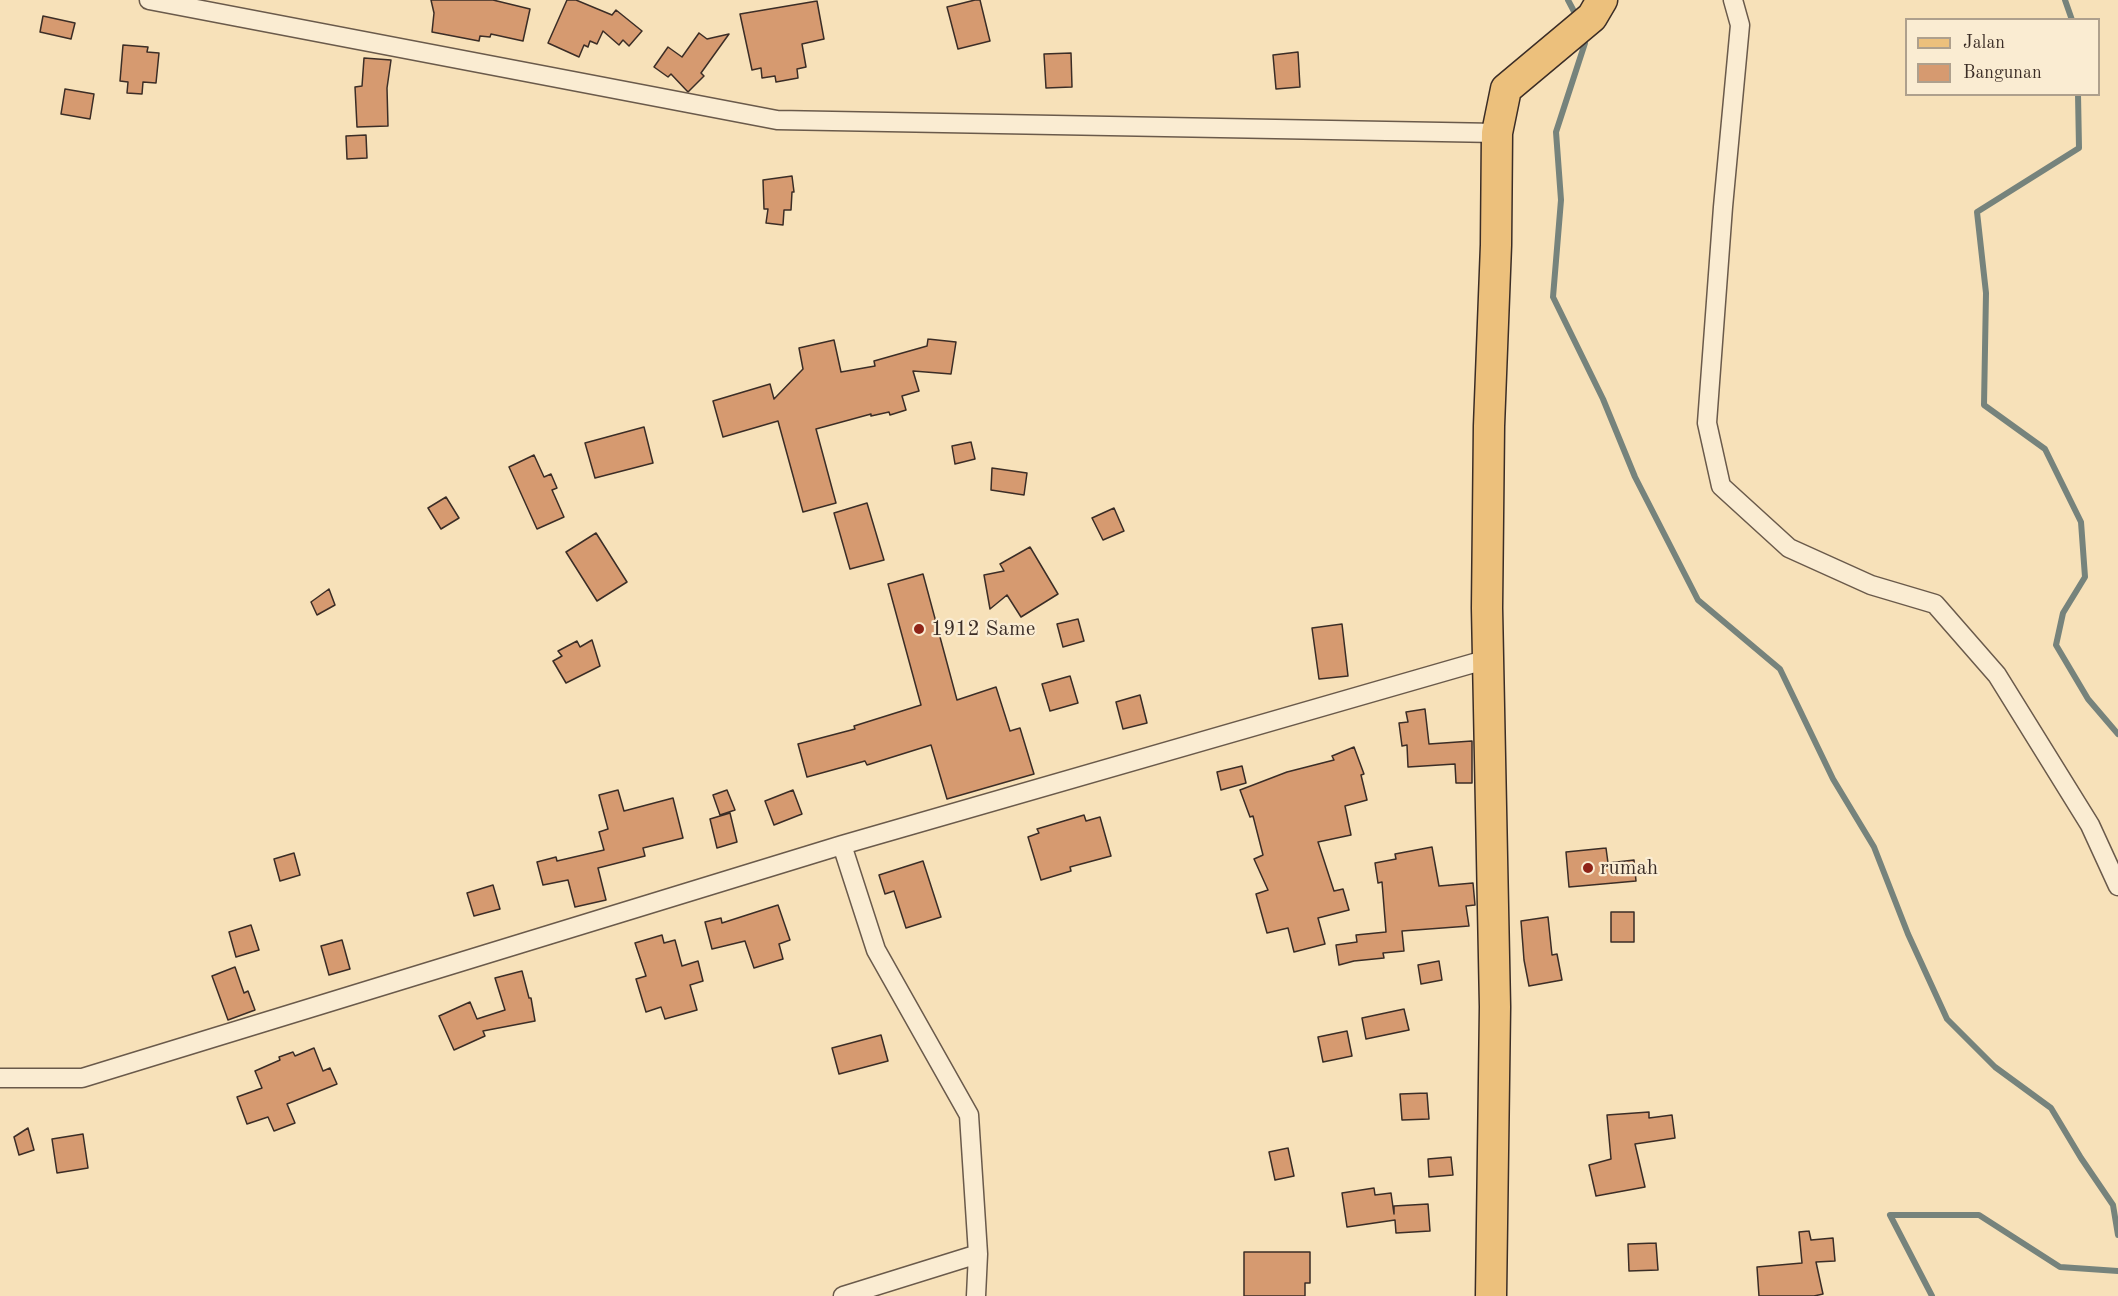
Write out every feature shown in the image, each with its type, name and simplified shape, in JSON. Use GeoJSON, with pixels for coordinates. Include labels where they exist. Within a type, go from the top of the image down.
{"type":"FeatureCollection","features":[{"type":"Feature","properties":{"kind":"main road"},"geometry":{"type":"LineString","coordinates":[[1491,1296],[1496,1007],[1488,659],[1489,426],[1496,245],[1497,133],[1506,89],[1592,17],[1602,0]]}},
{"type":"Feature","properties":{"kind":"street"},"geometry":{"type":"LineString","coordinates":[[149,0],[777,120],[1497,133]]}},
{"type":"Feature","properties":{"kind":"street"},"geometry":{"type":"LineString","coordinates":[[1733,0],[1740,25],[1723,207],[1707,423],[1721,486],[1789,548],[1871,585],[1935,604],[1997,675],[2090,825],[2118,886]]}},
{"type":"Feature","properties":{"kind":"street"},"geometry":{"type":"LineString","coordinates":[[0,1078],[82,1078],[842,845],[1488,659]]}},
{"type":"Feature","properties":{"kind":"street"},"geometry":{"type":"LineString","coordinates":[[842,845],[876,950],[969,1114],[978,1254],[976,1296]]}},
{"type":"Feature","properties":{"kind":"street"},"geometry":{"type":"LineString","coordinates":[[843,1296],[978,1254]]}},
{"type":"Feature","properties":{"kind":"building"},"geometry":{"type":"Polygon","coordinates":[[[431,0],[493,0],[530,9],[523,41],[491,34],[490,37],[480,36],[479,41],[432,32],[434,13],[431,0]]]}},
{"type":"Feature","properties":{"kind":"building"},"geometry":{"type":"Polygon","coordinates":[[[567,0],[576,0],[612,15],[616,10],[642,31],[629,46],[623,40],[619,45],[603,31],[597,44],[590,41],[588,47],[584,45],[579,57],[548,43],[567,0]]]}},
{"type":"Feature","properties":{"kind":"building"},"geometry":{"type":"Polygon","coordinates":[[[980,0],[990,41],[958,49],[947,7],[980,0]]]}},
{"type":"Feature","properties":{"kind":"building"},"geometry":{"type":"Polygon","coordinates":[[[817,1],[824,39],[802,44],[806,67],[797,69],[798,78],[776,82],[775,76],[762,78],[761,68],[752,70],[740,14],[817,1]]]}},
{"type":"Feature","properties":{"kind":"building"},"geometry":{"type":"Polygon","coordinates":[[[43,16],[75,23],[71,39],[40,32],[43,16]]]}},
{"type":"Feature","properties":{"kind":"building"},"geometry":{"type":"Polygon","coordinates":[[[699,33],[707,39],[729,34],[701,73],[704,76],[688,92],[671,74],[668,77],[654,67],[668,47],[682,57],[699,33]]]}},
{"type":"Feature","properties":{"kind":"building"},"geometry":{"type":"Polygon","coordinates":[[[123,45],[148,47],[147,52],[159,53],[156,83],[143,82],[142,94],[127,93],[128,82],[120,81],[123,45]]]}},
{"type":"Feature","properties":{"kind":"building"},"geometry":{"type":"Polygon","coordinates":[[[1298,52],[1300,87],[1276,89],[1273,55],[1298,52]]]}},
{"type":"Feature","properties":{"kind":"building"},"geometry":{"type":"Polygon","coordinates":[[[1071,53],[1072,87],[1046,88],[1044,54],[1071,53]]]}},
{"type":"Feature","properties":{"kind":"building"},"geometry":{"type":"Polygon","coordinates":[[[364,58],[391,60],[387,88],[388,126],[357,127],[355,87],[362,86],[364,58]]]}},
{"type":"Feature","properties":{"kind":"building"},"geometry":{"type":"Polygon","coordinates":[[[65,89],[94,94],[90,119],[61,114],[65,89]]]}},
{"type":"Feature","properties":{"kind":"building"},"geometry":{"type":"Polygon","coordinates":[[[366,135],[367,158],[347,159],[346,136],[366,135]]]}},
{"type":"Feature","properties":{"kind":"building"},"geometry":{"type":"Polygon","coordinates":[[[792,176],[794,192],[792,192],[791,210],[784,210],[783,225],[766,223],[768,209],[764,209],[763,180],[792,176]]]}},
{"type":"Feature","properties":{"kind":"building"},"geometry":{"type":"Polygon","coordinates":[[[928,339],[956,342],[951,374],[913,371],[919,391],[902,396],[906,410],[890,415],[889,412],[871,416],[871,414],[816,429],[836,503],[803,512],[778,421],[723,437],[713,401],[770,384],[774,399],[803,369],[799,348],[834,340],[841,372],[875,366],[874,361],[927,346],[928,339]]]}},
{"type":"Feature","properties":{"kind":"building"},"geometry":{"type":"Polygon","coordinates":[[[644,427],[653,463],[595,478],[585,443],[644,427]]]}},
{"type":"Feature","properties":{"kind":"building"},"geometry":{"type":"Polygon","coordinates":[[[971,442],[975,459],[955,464],[952,446],[971,442]]]}},
{"type":"Feature","properties":{"kind":"building"},"geometry":{"type":"Polygon","coordinates":[[[534,455],[544,477],[551,474],[557,488],[552,490],[564,517],[537,529],[509,467],[534,455]]]}},
{"type":"Feature","properties":{"kind":"building"},"geometry":{"type":"Polygon","coordinates":[[[992,468],[1027,473],[1024,495],[991,490],[992,468]]]}},
{"type":"Feature","properties":{"kind":"building"},"geometry":{"type":"Polygon","coordinates":[[[446,497],[459,518],[441,529],[428,508],[446,497]]]}},
{"type":"Feature","properties":{"kind":"building"},"geometry":{"type":"Polygon","coordinates":[[[867,503],[884,560],[850,569],[834,513],[867,503]]]}},
{"type":"Feature","properties":{"kind":"building"},"geometry":{"type":"Polygon","coordinates":[[[1114,508],[1124,531],[1103,540],[1092,518],[1114,508]]]}},
{"type":"Feature","properties":{"kind":"building"},"geometry":{"type":"Polygon","coordinates":[[[596,533],[627,582],[597,601],[566,552],[596,533]]]}},
{"type":"Feature","properties":{"kind":"building"},"geometry":{"type":"Polygon","coordinates":[[[1030,547],[1058,594],[1021,617],[1007,595],[990,609],[984,575],[1004,571],[1000,564],[1030,547]]]}},
{"type":"Feature","properties":{"kind":"building"},"geometry":{"type":"Polygon","coordinates":[[[923,574],[957,700],[996,687],[1010,731],[1020,728],[1034,774],[947,799],[931,745],[867,765],[865,761],[807,777],[798,744],[855,729],[854,726],[921,705],[888,584],[923,574]]]}},
{"type":"Feature","properties":{"kind":"building"},"geometry":{"type":"Polygon","coordinates":[[[329,589],[335,605],[317,615],[311,602],[329,589]]]}},
{"type":"Feature","properties":{"kind":"building"},"geometry":{"type":"Polygon","coordinates":[[[1078,619],[1084,641],[1063,647],[1057,624],[1078,619]]]}},
{"type":"Feature","properties":{"kind":"building"},"geometry":{"type":"Polygon","coordinates":[[[1342,624],[1348,676],[1319,679],[1312,628],[1342,624]]]}},
{"type":"Feature","properties":{"kind":"building"},"geometry":{"type":"Polygon","coordinates":[[[592,640],[600,666],[566,683],[553,661],[562,656],[558,651],[577,641],[580,647],[592,640]]]}},
{"type":"Feature","properties":{"kind":"building"},"geometry":{"type":"Polygon","coordinates":[[[1070,676],[1078,703],[1050,711],[1042,684],[1070,676]]]}},
{"type":"Feature","properties":{"kind":"building"},"geometry":{"type":"Polygon","coordinates":[[[1140,695],[1147,723],[1123,729],[1116,702],[1140,695]]]}},
{"type":"Feature","properties":{"kind":"building"},"geometry":{"type":"Polygon","coordinates":[[[1425,709],[1429,744],[1472,741],[1472,783],[1456,783],[1455,764],[1408,767],[1407,745],[1402,746],[1399,723],[1408,722],[1406,712],[1425,709]]]}},
{"type":"Feature","properties":{"kind":"building"},"geometry":{"type":"Polygon","coordinates":[[[1354,747],[1364,774],[1361,775],[1367,800],[1345,806],[1351,835],[1318,842],[1334,891],[1343,889],[1349,910],[1318,918],[1325,944],[1294,952],[1288,928],[1267,933],[1256,894],[1268,890],[1254,859],[1263,855],[1253,816],[1250,817],[1240,790],[1287,772],[1334,760],[1332,756],[1354,747]]]}},
{"type":"Feature","properties":{"kind":"building"},"geometry":{"type":"Polygon","coordinates":[[[1242,766],[1246,783],[1221,790],[1217,772],[1242,766]]]}},
{"type":"Feature","properties":{"kind":"building"},"geometry":{"type":"Polygon","coordinates":[[[618,790],[624,811],[673,798],[683,838],[643,848],[645,856],[598,868],[606,900],[575,907],[568,880],[543,885],[537,862],[556,857],[557,861],[604,850],[599,832],[608,829],[599,795],[618,790]]]}},
{"type":"Feature","properties":{"kind":"building"},"geometry":{"type":"Polygon","coordinates":[[[727,790],[735,810],[720,815],[713,795],[727,790]]]}},
{"type":"Feature","properties":{"kind":"building"},"geometry":{"type":"Polygon","coordinates":[[[793,790],[802,814],[774,825],[765,801],[793,790]]]}},
{"type":"Feature","properties":{"kind":"building"},"geometry":{"type":"Polygon","coordinates":[[[730,813],[737,842],[717,848],[710,819],[730,813]]]}},
{"type":"Feature","properties":{"kind":"building"},"geometry":{"type":"Polygon","coordinates":[[[1084,815],[1086,821],[1100,817],[1111,856],[1070,867],[1071,871],[1041,880],[1028,837],[1039,833],[1037,829],[1084,815]]]}},
{"type":"Feature","properties":{"kind":"building"},"geometry":{"type":"Polygon","coordinates":[[[1432,847],[1439,886],[1473,883],[1475,905],[1466,906],[1469,926],[1402,931],[1404,951],[1383,953],[1384,958],[1339,965],[1336,945],[1357,942],[1356,935],[1386,932],[1382,882],[1378,883],[1375,863],[1396,859],[1395,854],[1432,847]]]}},
{"type":"Feature","properties":{"kind":"building","name":"rumah"},"geometry":{"type":"Polygon","coordinates":[[[1606,848],[1608,863],[1634,860],[1636,881],[1569,887],[1566,852],[1606,848]]]}},
{"type":"Feature","properties":{"kind":"building"},"geometry":{"type":"Polygon","coordinates":[[[294,853],[300,875],[280,881],[274,859],[294,853]]]}},
{"type":"Feature","properties":{"kind":"building"},"geometry":{"type":"Polygon","coordinates":[[[923,861],[941,917],[906,928],[894,891],[885,894],[879,875],[923,861]]]}},
{"type":"Feature","properties":{"kind":"building"},"geometry":{"type":"Polygon","coordinates":[[[493,885],[500,909],[474,916],[467,893],[493,885]]]}},
{"type":"Feature","properties":{"kind":"building"},"geometry":{"type":"Polygon","coordinates":[[[778,905],[790,940],[779,944],[783,959],[754,968],[745,941],[712,949],[705,922],[721,918],[722,923],[778,905]]]}},
{"type":"Feature","properties":{"kind":"building","name":"rumah"},"geometry":{"type":"Polygon","coordinates":[[[1611,912],[1634,912],[1634,942],[1611,942],[1611,912]]]}},
{"type":"Feature","properties":{"kind":"building"},"geometry":{"type":"Polygon","coordinates":[[[1548,917],[1552,955],[1557,954],[1562,980],[1529,986],[1521,921],[1548,917]]]}},
{"type":"Feature","properties":{"kind":"building"},"geometry":{"type":"Polygon","coordinates":[[[251,925],[259,950],[236,957],[229,932],[251,925]]]}},
{"type":"Feature","properties":{"kind":"building"},"geometry":{"type":"Polygon","coordinates":[[[662,935],[664,943],[675,940],[682,966],[698,961],[703,981],[690,985],[697,1010],[665,1019],[661,1007],[646,1012],[636,979],[646,976],[635,943],[662,935]]]}},
{"type":"Feature","properties":{"kind":"building"},"geometry":{"type":"Polygon","coordinates":[[[342,940],[350,969],[329,975],[321,946],[342,940]]]}},
{"type":"Feature","properties":{"kind":"building"},"geometry":{"type":"Polygon","coordinates":[[[1439,961],[1442,980],[1421,984],[1418,965],[1439,961]]]}},
{"type":"Feature","properties":{"kind":"building"},"geometry":{"type":"Polygon","coordinates":[[[235,967],[244,993],[248,991],[255,1010],[228,1020],[212,976],[235,967]]]}},
{"type":"Feature","properties":{"kind":"building"},"geometry":{"type":"Polygon","coordinates":[[[522,971],[529,998],[531,998],[535,1021],[483,1031],[485,1036],[454,1050],[439,1016],[470,1002],[477,1019],[505,1010],[495,978],[522,971]]]}},
{"type":"Feature","properties":{"kind":"building"},"geometry":{"type":"Polygon","coordinates":[[[1404,1009],[1409,1030],[1366,1039],[1362,1018],[1404,1009]]]}},
{"type":"Feature","properties":{"kind":"building"},"geometry":{"type":"Polygon","coordinates":[[[1347,1031],[1352,1056],[1323,1062],[1318,1037],[1347,1031]]]}},
{"type":"Feature","properties":{"kind":"building"},"geometry":{"type":"Polygon","coordinates":[[[881,1035],[888,1061],[839,1074],[832,1048],[881,1035]]]}},
{"type":"Feature","properties":{"kind":"building"},"geometry":{"type":"Polygon","coordinates":[[[314,1048],[323,1071],[330,1068],[337,1084],[287,1104],[295,1123],[274,1131],[268,1117],[247,1124],[237,1097],[262,1088],[255,1071],[280,1060],[279,1057],[293,1052],[295,1056],[314,1048]]]}},
{"type":"Feature","properties":{"kind":"building"},"geometry":{"type":"Polygon","coordinates":[[[1427,1093],[1429,1119],[1402,1120],[1400,1094],[1427,1093]]]}},
{"type":"Feature","properties":{"kind":"building"},"geometry":{"type":"Polygon","coordinates":[[[1649,1112],[1649,1118],[1672,1115],[1675,1138],[1635,1144],[1645,1187],[1596,1196],[1589,1165],[1611,1159],[1607,1115],[1649,1112]]]}},
{"type":"Feature","properties":{"kind":"building"},"geometry":{"type":"Polygon","coordinates":[[[28,1128],[34,1150],[19,1155],[14,1137],[28,1128]]]}},
{"type":"Feature","properties":{"kind":"building"},"geometry":{"type":"Polygon","coordinates":[[[83,1134],[88,1168],[57,1173],[52,1139],[83,1134]]]}},
{"type":"Feature","properties":{"kind":"building"},"geometry":{"type":"Polygon","coordinates":[[[1288,1148],[1294,1176],[1275,1180],[1269,1152],[1288,1148]]]}},
{"type":"Feature","properties":{"kind":"building"},"geometry":{"type":"Polygon","coordinates":[[[1451,1157],[1453,1175],[1429,1177],[1428,1159],[1451,1157]]]}},
{"type":"Feature","properties":{"kind":"building"},"geometry":{"type":"Polygon","coordinates":[[[1374,1188],[1375,1195],[1391,1193],[1394,1214],[1394,1206],[1428,1204],[1430,1231],[1396,1233],[1395,1220],[1347,1227],[1342,1193],[1374,1188]]]}},
{"type":"Feature","properties":{"kind":"building"},"geometry":{"type":"Polygon","coordinates":[[[1809,1231],[1811,1240],[1833,1238],[1835,1261],[1816,1262],[1823,1294],[1759,1296],[1757,1267],[1802,1263],[1799,1232],[1809,1231]]]}},
{"type":"Feature","properties":{"kind":"building"},"geometry":{"type":"Polygon","coordinates":[[[1656,1243],[1658,1270],[1629,1271],[1628,1244],[1656,1243]]]}},
{"type":"Feature","properties":{"kind":"building"},"geometry":{"type":"Polygon","coordinates":[[[1244,1252],[1310,1252],[1310,1283],[1305,1283],[1305,1296],[1244,1296],[1244,1252]]]}},
{"type":"Feature","properties":{"kind":"waterway"},"geometry":{"type":"LineString","coordinates":[[1568,0],[1578,19]]}},
{"type":"Feature","properties":{"kind":"waterway"},"geometry":{"type":"LineString","coordinates":[[2065,0],[2071,18]]}},
{"type":"Feature","properties":{"kind":"waterway"},"geometry":{"type":"LineString","coordinates":[[1584,37],[1585,43],[1556,132],[1561,200],[1553,297],[1603,399],[1635,477],[1698,600],[1780,669],[1833,779],[1874,847],[1908,934],[1947,1019],[1995,1067],[2051,1108],[2113,1205],[2118,1235]]}},
{"type":"Feature","properties":{"kind":"waterway"},"geometry":{"type":"LineString","coordinates":[[2078,96],[2079,148],[1977,212],[1986,293],[1984,405],[2045,449],[2081,522],[2085,577],[2063,613],[2056,645],[2088,699],[2118,734]]}},
{"type":"Feature","properties":{"kind":"waterway"},"geometry":{"type":"LineString","coordinates":[[1932,1296],[1890,1215],[1979,1215],[2060,1267],[2118,1271]]}},
{"type":"Feature","properties":{"kind":"place","name":"1912 Same"},"geometry":{"type":"Point","coordinates":[919,629]}},
{"type":"Feature","properties":{"kind":"place","name":"rumah"},"geometry":{"type":"Point","coordinates":[1588,868]}}]}
